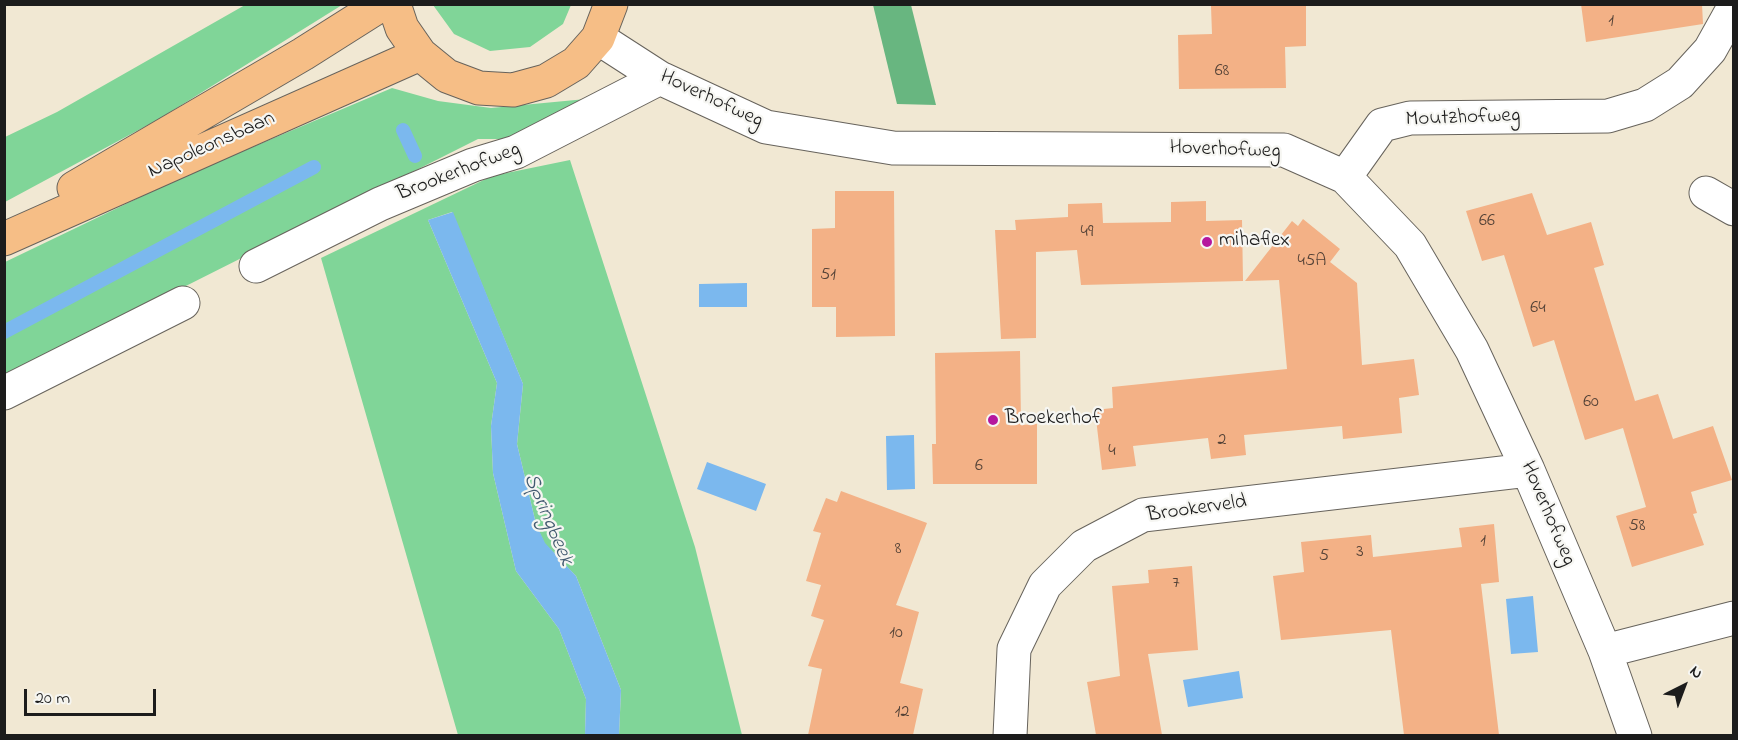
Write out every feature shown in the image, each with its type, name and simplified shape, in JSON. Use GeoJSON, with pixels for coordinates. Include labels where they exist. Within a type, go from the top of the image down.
{"type":"FeatureCollection","features":[{"type":"Feature","properties":{"kind":"main road","name":"Napoleonsbaan"},"geometry":{"type":"LineString","coordinates":[[4,229],[303,54],[382,4]]}},
{"type":"Feature","properties":{"kind":"main road"},"geometry":{"type":"LineString","coordinates":[[394,4],[402,28],[420,54],[447,76],[479,88],[513,90],[546,81],[576,63],[598,38],[611,4]]}},
{"type":"Feature","properties":{"kind":"main road","name":"Napoleonsbaan"},"geometry":{"type":"LineString","coordinates":[[4,239],[420,54]]}},
{"type":"Feature","properties":{"kind":"street","name":"Moutzhofweg"},"geometry":{"type":"LineString","coordinates":[[1345,177],[1382,125],[1410,118],[1608,116],[1645,105],[1680,83],[1710,50],[1734,8]]}},
{"type":"Feature","properties":{"kind":"street","name":"Hoverhofweg"},"geometry":{"type":"LineString","coordinates":[[598,38],[660,78],[766,127],[893,148],[1284,150],[1345,177],[1410,245],[1472,350],[1528,470],[1605,651],[1635,735]]}},
{"type":"Feature","properties":{"kind":"street","name":"Brookerhofweg"},"geometry":{"type":"LineString","coordinates":[[256,266],[380,204],[473,165],[516,152],[660,78]]}},
{"type":"Feature","properties":{"kind":"street"},"geometry":{"type":"LineString","coordinates":[[4,393],[183,303]]}},
{"type":"Feature","properties":{"kind":"street","name":"Brookerveld"},"geometry":{"type":"LineString","coordinates":[[1010,735],[1014,649],[1045,585],[1084,546],[1143,515],[1528,470]]}},
{"type":"Feature","properties":{"kind":"street"},"geometry":{"type":"LineString","coordinates":[[1605,651],[1734,618]]}},
{"type":"Feature","properties":{"kind":"green space"},"geometry":{"type":"Polygon","coordinates":[[[245,5],[342,5],[159,119],[5,202],[5,137],[57,112],[245,5]]]}},
{"type":"Feature","properties":{"kind":"green space"},"geometry":{"type":"Polygon","coordinates":[[[433,5],[571,5],[563,24],[530,47],[490,51],[454,34],[433,5]]]}},
{"type":"Feature","properties":{"kind":"green space"},"geometry":{"type":"Polygon","coordinates":[[[873,5],[911,5],[936,105],[897,104],[873,5]]]}},
{"type":"Feature","properties":{"kind":"green space"},"geometry":{"type":"Polygon","coordinates":[[[392,88],[438,101],[491,108],[586,99],[511,139],[478,139],[5,377],[5,262],[182,177],[392,88]]]}},
{"type":"Feature","properties":{"kind":"green space"},"geometry":{"type":"Polygon","coordinates":[[[570,160],[695,547],[742,735],[619,735],[621,690],[576,576],[544,543],[536,524],[517,444],[523,384],[452,212],[428,220],[497,383],[491,426],[493,473],[516,571],[559,629],[586,699],[585,735],[458,735],[321,258],[492,176],[570,160]]]}},
{"type":"Feature","properties":{"kind":"water"},"geometry":{"type":"Polygon","coordinates":[[[453,212],[523,384],[517,444],[536,524],[545,543],[576,576],[621,690],[619,735],[585,735],[586,699],[559,629],[516,571],[493,473],[491,426],[497,383],[428,220],[453,212]]]}},
{"type":"Feature","properties":{"kind":"water"},"geometry":{"type":"Polygon","coordinates":[[[747,283],[747,307],[699,307],[699,284],[747,283]]]}},
{"type":"Feature","properties":{"kind":"water"},"geometry":{"type":"Polygon","coordinates":[[[914,435],[915,489],[887,490],[886,436],[914,435]]]}},
{"type":"Feature","properties":{"kind":"water"},"geometry":{"type":"Polygon","coordinates":[[[707,462],[766,484],[756,511],[697,489],[707,462]]]}},
{"type":"Feature","properties":{"kind":"water"},"geometry":{"type":"Polygon","coordinates":[[[1533,596],[1538,652],[1511,654],[1506,599],[1533,596]]]}},
{"type":"Feature","properties":{"kind":"water"},"geometry":{"type":"Polygon","coordinates":[[[1239,671],[1243,698],[1188,707],[1183,680],[1239,671]]]}},
{"type":"Feature","properties":{"kind":"building"},"geometry":{"type":"Polygon","coordinates":[[[1581,4],[1702,4],[1703,24],[1586,42],[1581,4]]]}},
{"type":"Feature","properties":{"kind":"building"},"geometry":{"type":"Polygon","coordinates":[[[1211,6],[1306,6],[1306,46],[1285,47],[1286,88],[1179,89],[1178,35],[1212,34],[1211,6]]]}},
{"type":"Feature","properties":{"kind":"building"},"geometry":{"type":"Polygon","coordinates":[[[835,191],[894,191],[895,336],[836,337],[836,307],[812,307],[812,229],[835,228],[835,191]]]}},
{"type":"Feature","properties":{"kind":"building"},"geometry":{"type":"Polygon","coordinates":[[[1532,193],[1547,235],[1591,222],[1604,265],[1594,268],[1635,401],[1658,394],[1673,439],[1713,426],[1732,480],[1691,492],[1697,513],[1693,514],[1704,545],[1632,567],[1616,516],[1646,507],[1623,428],[1585,440],[1554,340],[1533,347],[1504,255],[1482,261],[1466,211],[1532,193]]]}},
{"type":"Feature","properties":{"kind":"building"},"geometry":{"type":"Polygon","coordinates":[[[1206,201],[1206,221],[1242,220],[1243,281],[1081,285],[1077,250],[1036,252],[1036,338],[1001,339],[995,230],[1016,230],[1015,220],[1068,217],[1068,204],[1102,203],[1103,223],[1171,222],[1171,202],[1206,201]]]}},
{"type":"Feature","properties":{"kind":"building"},"geometry":{"type":"Polygon","coordinates":[[[1303,219],[1340,249],[1330,262],[1357,283],[1362,365],[1414,359],[1419,395],[1399,398],[1402,433],[1343,439],[1342,426],[1244,435],[1246,455],[1211,459],[1208,438],[1133,446],[1136,466],[1102,470],[1095,410],[1113,408],[1112,387],[1287,369],[1279,280],[1245,281],[1292,221],[1298,226],[1303,219]]]}},
{"type":"Feature","properties":{"kind":"building","name":"Broekerhof"},"geometry":{"type":"Polygon","coordinates":[[[1020,351],[1021,425],[1037,424],[1037,484],[933,484],[932,444],[936,444],[935,353],[1020,351]]]}},
{"type":"Feature","properties":{"kind":"building"},"geometry":{"type":"Polygon","coordinates":[[[841,491],[927,523],[896,605],[919,612],[900,683],[923,689],[913,735],[808,735],[822,669],[808,666],[824,620],[811,616],[821,585],[806,581],[821,533],[813,531],[826,498],[837,502],[841,491]]]}},
{"type":"Feature","properties":{"kind":"building"},"geometry":{"type":"Polygon","coordinates":[[[1494,524],[1499,582],[1481,584],[1499,735],[1404,735],[1391,630],[1281,640],[1273,576],[1304,572],[1301,542],[1371,535],[1373,557],[1462,547],[1459,528],[1494,524]]]}},
{"type":"Feature","properties":{"kind":"building"},"geometry":{"type":"Polygon","coordinates":[[[1192,566],[1198,650],[1148,654],[1162,735],[1096,735],[1087,682],[1120,676],[1112,586],[1149,583],[1148,570],[1192,566]]]}},
{"type":"Feature","properties":{"kind":"waterway","name":"Springbeek"},"geometry":{"type":"LineString","coordinates":[[403,130],[415,156]]}},
{"type":"Feature","properties":{"kind":"waterway"},"geometry":{"type":"LineString","coordinates":[[4,332],[314,167]]}},
{"type":"Feature","properties":{"kind":"place","name":"mihaflex"},"geometry":{"type":"Point","coordinates":[1207,242]}},
{"type":"Feature","properties":{"kind":"place","name":"Broekerhof"},"geometry":{"type":"Point","coordinates":[993,420]}}]}
